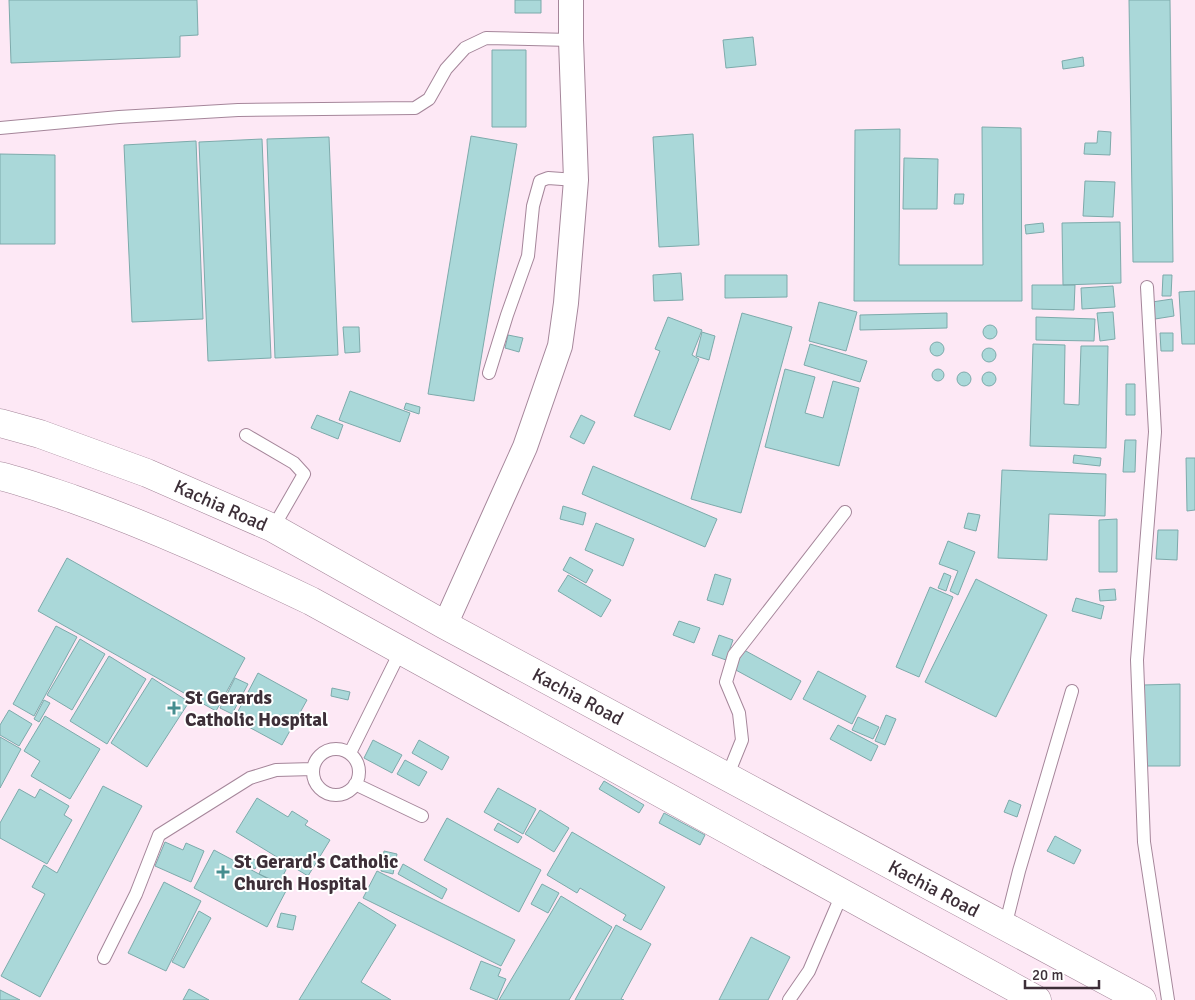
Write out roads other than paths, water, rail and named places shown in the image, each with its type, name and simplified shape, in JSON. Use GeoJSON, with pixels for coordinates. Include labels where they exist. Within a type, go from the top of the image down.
{"type":"FeatureCollection","features":[{"type":"Feature","properties":{"kind":"main road","name":"Kachia Road"},"geometry":{"type":"LineString","coordinates":[[0,423],[40,434],[147,472],[273,528],[445,625],[1142,1000]]}},
{"type":"Feature","properties":{"kind":"main road"},"geometry":{"type":"LineString","coordinates":[[0,476],[125,518],[217,556],[311,601],[1037,1000]]}},
{"type":"Feature","properties":{"kind":"street"},"geometry":{"type":"LineString","coordinates":[[445,625],[525,447],[560,346],[566,303],[576,180],[571,0]]}},
{"type":"Feature","properties":{"kind":"lane"},"geometry":{"type":"LineString","coordinates":[[0,128],[119,116],[238,110],[415,108],[429,99],[446,69],[464,48],[486,38],[571,40]]}},
{"type":"Feature","properties":{"kind":"lane"},"geometry":{"type":"LineString","coordinates":[[488,373],[528,256],[532,206],[540,181],[548,178],[576,180]]}},
{"type":"Feature","properties":{"kind":"lane"},"geometry":{"type":"LineString","coordinates":[[1147,287],[1155,432],[1137,660],[1144,842],[1168,1000]]}},
{"type":"Feature","properties":{"kind":"lane"},"geometry":{"type":"LineString","coordinates":[[246,436],[294,463],[304,474],[273,528]]}},
{"type":"Feature","properties":{"kind":"lane"},"geometry":{"type":"LineString","coordinates":[[727,777],[742,740],[739,713],[726,682],[734,655],[845,512]]}},
{"type":"Feature","properties":{"kind":"lane"},"geometry":{"type":"LineString","coordinates":[[350,753],[401,650]]}},
{"type":"Feature","properties":{"kind":"lane"},"geometry":{"type":"LineString","coordinates":[[1006,927],[1019,871],[1072,691]]}},
{"type":"Feature","properties":{"kind":"lane"},"geometry":{"type":"LineString","coordinates":[[335,748],[350,753],[357,762],[359,774],[355,784],[344,794],[328,794],[316,784],[313,769],[320,755],[335,748]]}},
{"type":"Feature","properties":{"kind":"lane"},"geometry":{"type":"LineString","coordinates":[[104,958],[136,894],[159,835],[250,778],[276,770],[313,769]]}},
{"type":"Feature","properties":{"kind":"lane"},"geometry":{"type":"LineString","coordinates":[[355,784],[422,816]]}},
{"type":"Feature","properties":{"kind":"lane"},"geometry":{"type":"LineString","coordinates":[[789,1000],[809,971],[842,894]]}},
{"type":"Feature","properties":{"kind":"place","name":"St Gerards Catholic Hospital"},"geometry":{"type":"Point","coordinates":[174,708]}},
{"type":"Feature","properties":{"kind":"place","name":"St Gerard's Catholic Church Hospital"},"geometry":{"type":"Point","coordinates":[223,872]}}]}
